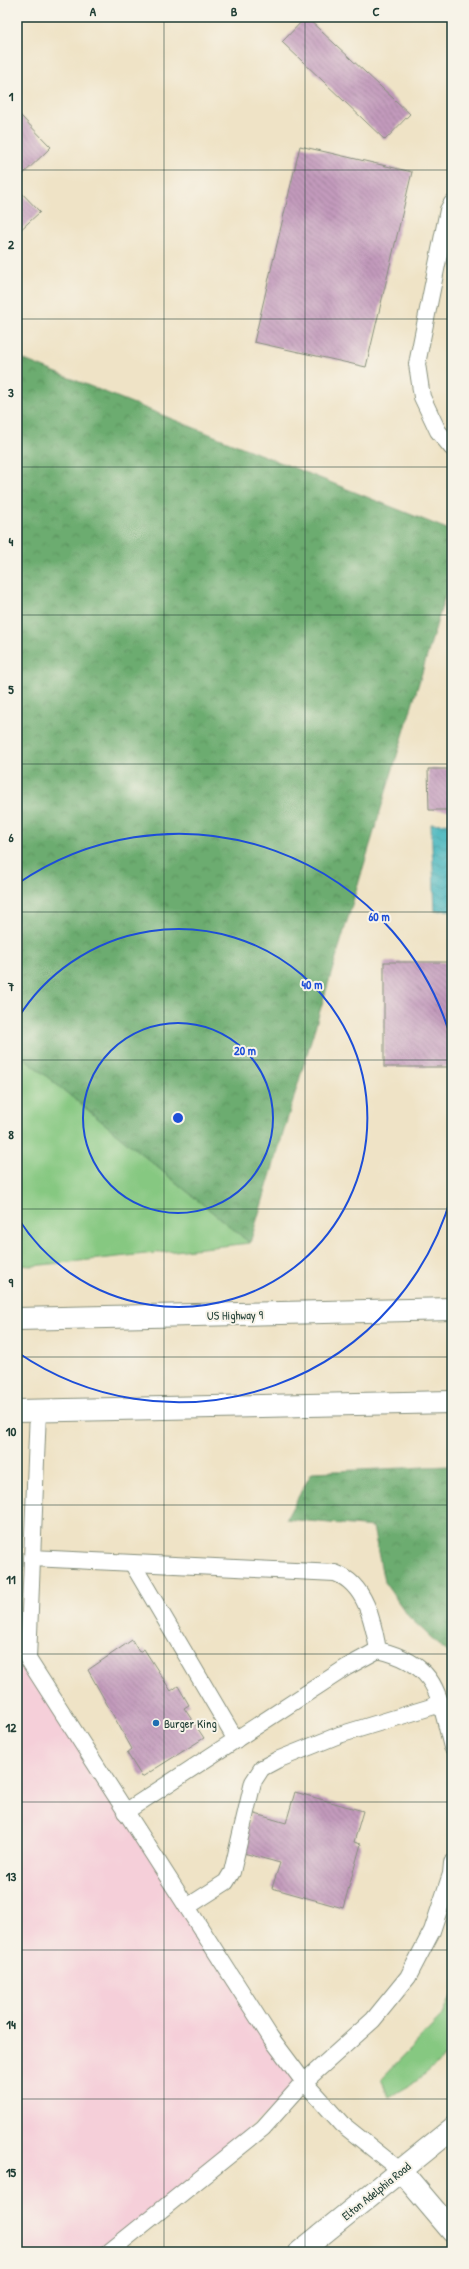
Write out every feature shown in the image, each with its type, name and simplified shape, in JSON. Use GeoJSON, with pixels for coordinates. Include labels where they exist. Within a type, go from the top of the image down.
{"type":"FeatureCollection","features":[{"type":"Feature","properties":{"kind":"main road","name":"US Highway 9"},"geometry":{"type":"LineString","coordinates":[[17,1319],[452,1309]]}},
{"type":"Feature","properties":{"kind":"main road"},"geometry":{"type":"LineString","coordinates":[[28,1411],[452,1402]]}},
{"type":"Feature","properties":{"kind":"main road","name":"Elton Adelphia Road"},"geometry":{"type":"LineString","coordinates":[[300,2252],[402,2172],[452,2129]]}},
{"type":"Feature","properties":{"kind":"main road"},"geometry":{"type":"LineString","coordinates":[[402,2172],[452,2231]]}},
{"type":"Feature","properties":{"kind":"lane"},"geometry":{"type":"LineString","coordinates":[[452,203],[448,210],[416,364],[422,397],[438,431],[452,448]]}},
{"type":"Feature","properties":{"kind":"lane"},"geometry":{"type":"LineString","coordinates":[[28,1411],[32,1558],[22,1653],[271,2038],[304,2082],[342,2124],[402,2172]]}},
{"type":"Feature","properties":{"kind":"lane"},"geometry":{"type":"LineString","coordinates":[[32,1558],[335,1573],[345,1576],[355,1585],[363,1599],[374,1631],[378,1650]]}},
{"type":"Feature","properties":{"kind":"lane"},"geometry":{"type":"LineString","coordinates":[[132,1563],[236,1740]]}},
{"type":"Feature","properties":{"kind":"lane"},"geometry":{"type":"LineString","coordinates":[[125,1812],[347,1667],[378,1650],[404,1658],[418,1666],[432,1681],[441,1704],[452,1747]]}},
{"type":"Feature","properties":{"kind":"lane"},"geometry":{"type":"LineString","coordinates":[[187,1907],[226,1882],[232,1872],[254,1782],[262,1768],[277,1760],[339,1735],[441,1704]]}},
{"type":"Feature","properties":{"kind":"lane"},"geometry":{"type":"LineString","coordinates":[[109,2252],[263,2128],[304,2082],[373,2020],[408,1977],[432,1931],[451,1874],[452,1863]]}},
{"type":"Feature","properties":{"kind":"shaded area"},"geometry":{"type":"Polygon","coordinates":[[[17,1647],[28,1659],[304,2082],[105,2252],[17,2252],[17,1647]]]}},
{"type":"Feature","properties":{"kind":"green space"},"geometry":{"type":"Polygon","coordinates":[[[17,357],[452,531],[452,573],[250,1243],[17,1052],[17,443],[22,433],[17,424],[17,357]]]}},
{"type":"Feature","properties":{"kind":"green space"},"geometry":{"type":"Polygon","coordinates":[[[17,1052],[250,1243],[32,1266],[17,1265],[17,1052]]]}},
{"type":"Feature","properties":{"kind":"green space"},"geometry":{"type":"Polygon","coordinates":[[[449,1466],[452,1469],[452,1657],[409,1617],[384,1582],[373,1527],[286,1519],[312,1472],[449,1466]]]}},
{"type":"Feature","properties":{"kind":"green space"},"geometry":{"type":"Polygon","coordinates":[[[452,1994],[452,2051],[418,2080],[389,2097],[381,2079],[443,2015],[452,1994]]]}},
{"type":"Feature","properties":{"kind":"water"},"geometry":{"type":"Polygon","coordinates":[[[452,823],[452,910],[435,911],[431,824],[452,823]]]}},
{"type":"Feature","properties":{"kind":"building"},"geometry":{"type":"Polygon","coordinates":[[[306,17],[410,114],[385,140],[282,42],[306,17]]]}},
{"type":"Feature","properties":{"kind":"building"},"geometry":{"type":"Polygon","coordinates":[[[17,112],[51,147],[17,180],[17,112]]]}},
{"type":"Feature","properties":{"kind":"building"},"geometry":{"type":"Polygon","coordinates":[[[300,146],[412,172],[366,367],[254,342],[300,146]]]}},
{"type":"Feature","properties":{"kind":"building"},"geometry":{"type":"Polygon","coordinates":[[[17,188],[40,212],[17,233],[17,188]]]}},
{"type":"Feature","properties":{"kind":"building"},"geometry":{"type":"Polygon","coordinates":[[[428,769],[452,769],[452,810],[429,810],[428,769]]]}},
{"type":"Feature","properties":{"kind":"building"},"geometry":{"type":"Polygon","coordinates":[[[384,962],[452,962],[452,1067],[384,1067],[384,962]]]}},
{"type":"Feature","properties":{"kind":"building","name":"Burger King"},"geometry":{"type":"Polygon","coordinates":[[[132,1640],[139,1652],[144,1649],[171,1691],[178,1686],[189,1705],[184,1708],[204,1738],[142,1777],[127,1753],[132,1749],[88,1670],[132,1640]]]}},
{"type":"Feature","properties":{"kind":"building"},"geometry":{"type":"Polygon","coordinates":[[[295,1792],[363,1811],[354,1842],[361,1844],[343,1908],[272,1888],[280,1863],[240,1852],[252,1813],[286,1823],[295,1792]]]}},
{"type":"Feature","properties":{"kind":"place","name":"Burger King"},"geometry":{"type":"Point","coordinates":[156,1723]}}]}
